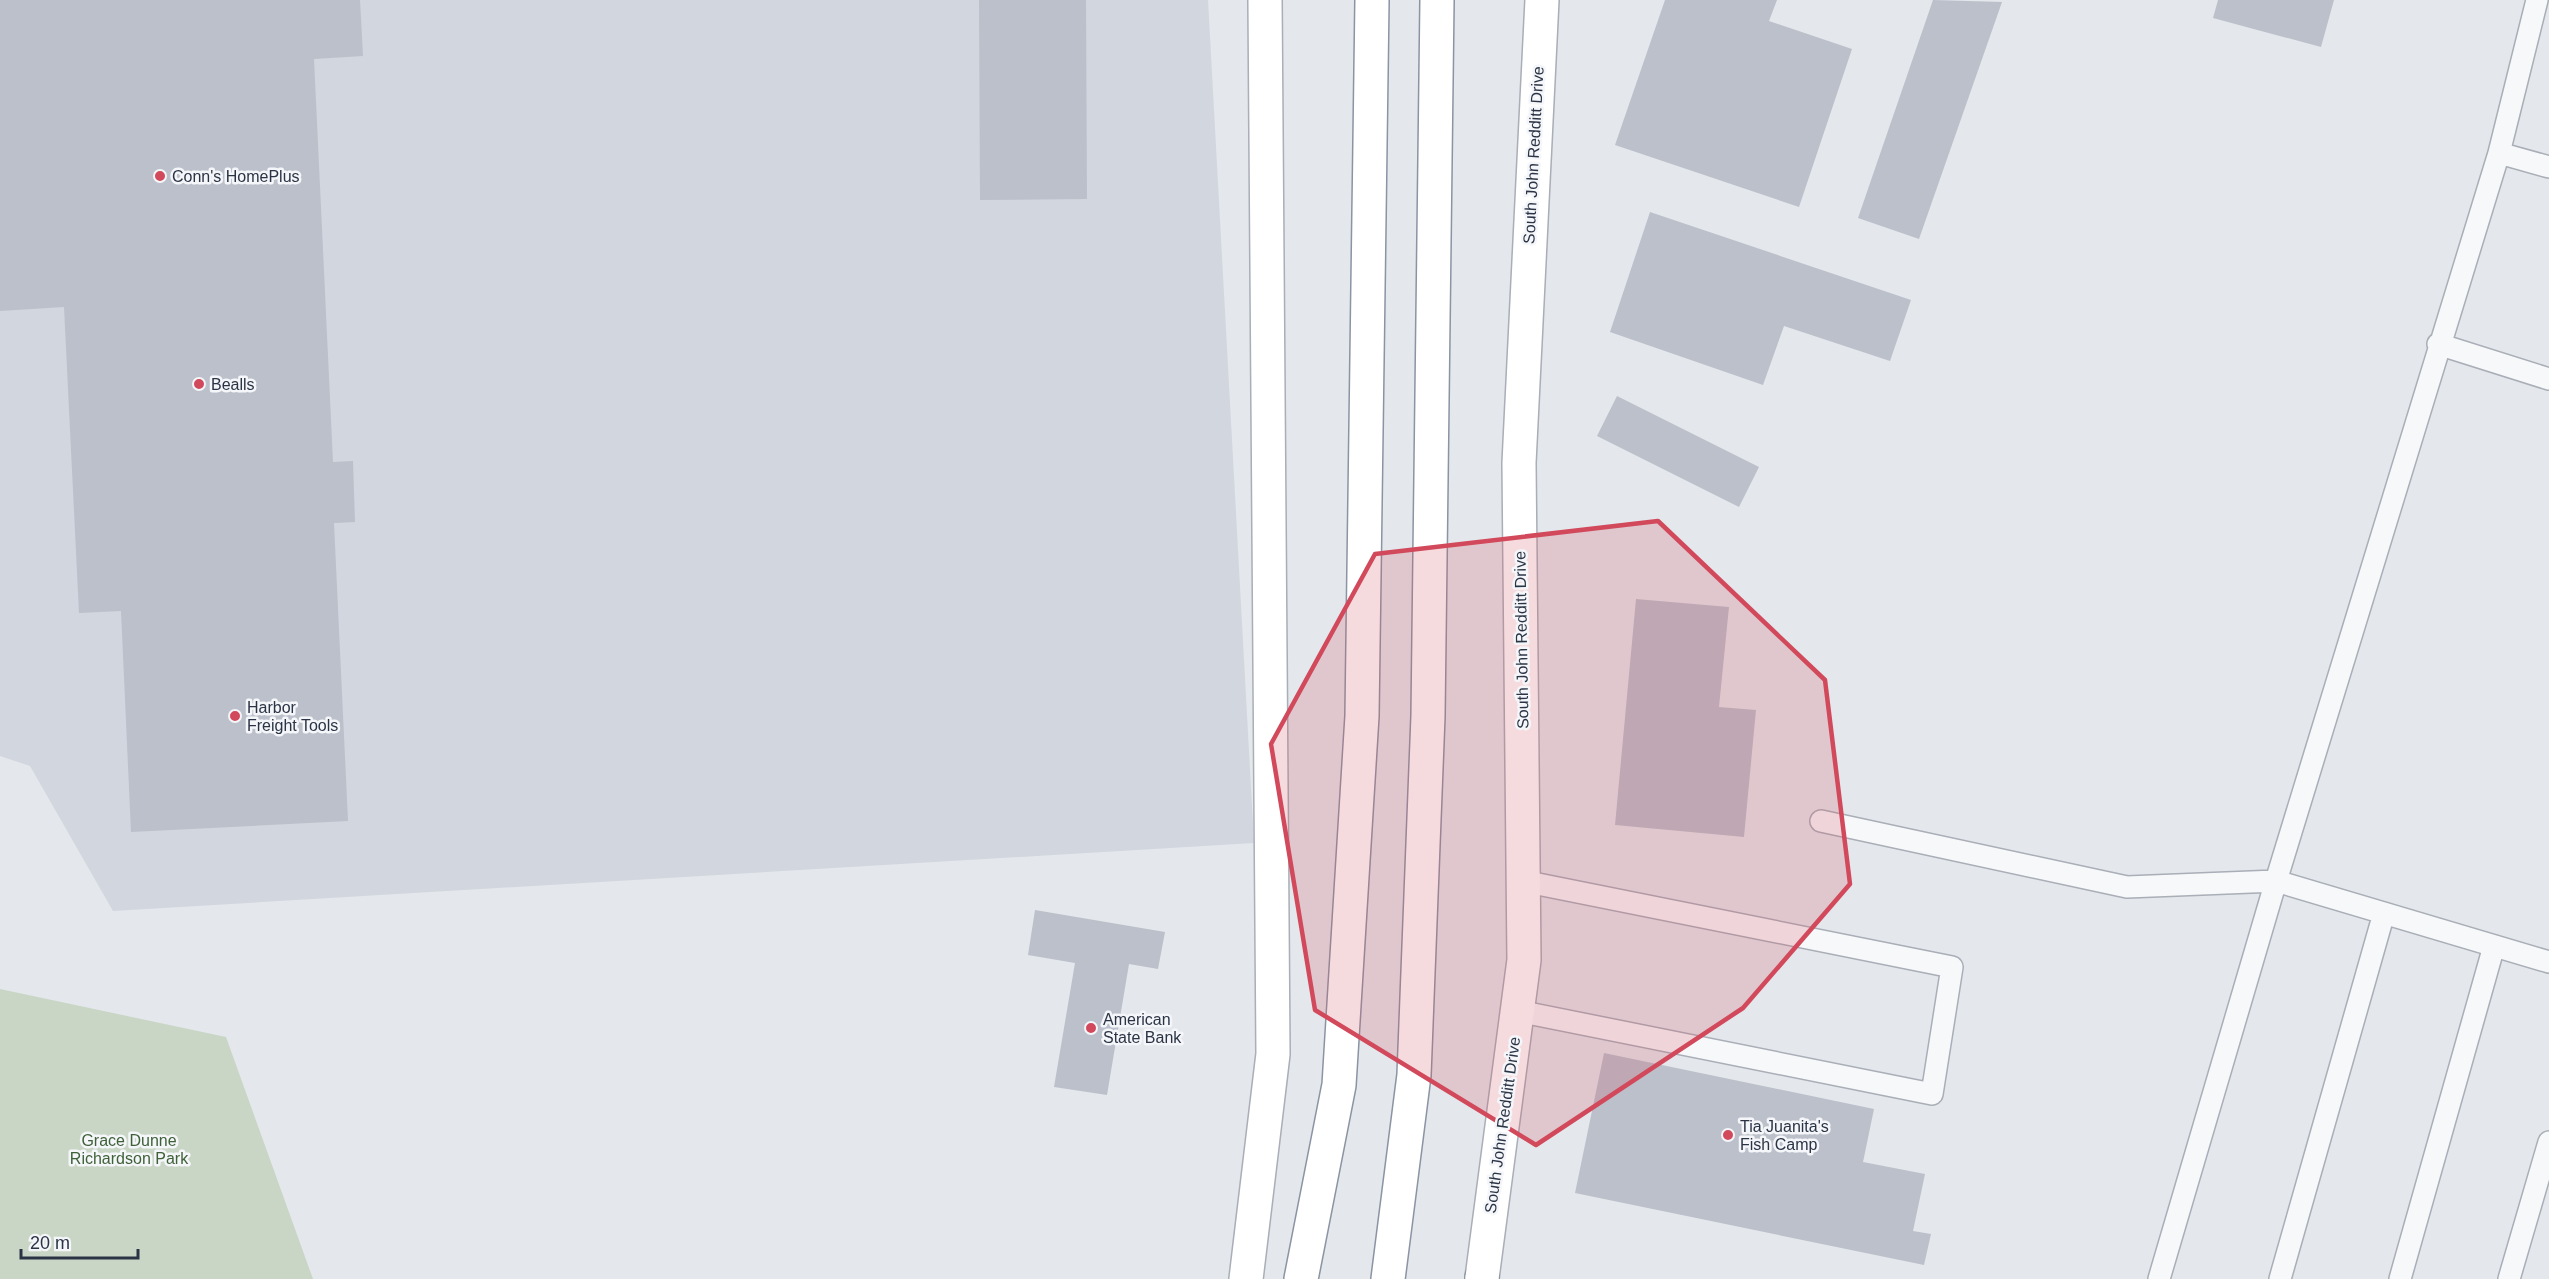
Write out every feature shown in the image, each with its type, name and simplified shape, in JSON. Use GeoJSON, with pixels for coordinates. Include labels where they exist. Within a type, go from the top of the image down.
{"type":"FeatureCollection","features":[{"type":"Feature","properties":{"kind":"main road"},"geometry":{"type":"LineString","coordinates":[[1246,1279],[1273,1054],[1265,0]]}},
{"type":"Feature","properties":{"kind":"main road"},"geometry":{"type":"LineString","coordinates":[[1301,1279],[1339,1085],[1362,716],[1372,0]]}},
{"type":"Feature","properties":{"kind":"main road"},"geometry":{"type":"LineString","coordinates":[[1388,1279],[1414,1075],[1428,740],[1437,0]]}},
{"type":"Feature","properties":{"kind":"main road","name":"South John Redditt Drive"},"geometry":{"type":"LineString","coordinates":[[1482,1279],[1524,960],[1519,463],[1542,0]]}},
{"type":"Feature","properties":{"kind":"lane"},"geometry":{"type":"LineString","coordinates":[[2159,1279],[2438,344],[2499,153],[2537,0]]}},
{"type":"Feature","properties":{"kind":"lane"},"geometry":{"type":"LineString","coordinates":[[2499,153],[2549,168]]}},
{"type":"Feature","properties":{"kind":"lane"},"geometry":{"type":"LineString","coordinates":[[2438,344],[2549,379]]}},
{"type":"Feature","properties":{"kind":"lane"},"geometry":{"type":"LineString","coordinates":[[1821,821],[2127,887],[2276,881],[2549,962]]}},
{"type":"Feature","properties":{"kind":"lane"},"geometry":{"type":"LineString","coordinates":[[1518,1011],[1932,1094],[1952,967],[1523,881]]}},
{"type":"Feature","properties":{"kind":"lane"},"geometry":{"type":"LineString","coordinates":[[2280,1279],[2384,913]]}},
{"type":"Feature","properties":{"kind":"lane"},"geometry":{"type":"LineString","coordinates":[[2400,1279],[2494,946]]}},
{"type":"Feature","properties":{"kind":"lane"},"geometry":{"type":"LineString","coordinates":[[2509,1279],[2549,1142]]}},
{"type":"Feature","properties":{"kind":"highlighted area"},"geometry":{"type":"Polygon","coordinates":[[[1658,521],[1825,680],[1850,884],[1743,1008],[1536,1145],[1315,1010],[1271,744],[1375,554],[1658,521]]]}},
{"type":"Feature","properties":{"kind":"shaded area"},"geometry":{"type":"Polygon","coordinates":[[[0,0],[1208,0],[1254,843],[113,911],[30,766],[0,756],[0,0]]]}},
{"type":"Feature","properties":{"kind":"green space","name":"Grace Dunne Richardson Park"},"geometry":{"type":"Polygon","coordinates":[[[0,989],[226,1037],[313,1279],[0,1279],[0,989]]]}},
{"type":"Feature","properties":{"kind":"building"},"geometry":{"type":"Polygon","coordinates":[[[0,0],[360,0],[363,56],[314,59],[333,462],[353,461],[355,522],[334,523],[348,821],[131,832],[121,611],[79,613],[64,307],[0,311],[0,0]]]}},
{"type":"Feature","properties":{"kind":"building"},"geometry":{"type":"Polygon","coordinates":[[[979,0],[1086,0],[1087,199],[980,200],[979,0]]]}},
{"type":"Feature","properties":{"kind":"building"},"geometry":{"type":"Polygon","coordinates":[[[1665,0],[1777,0],[1769,21],[1852,49],[1799,207],[1615,145],[1665,0]]]}},
{"type":"Feature","properties":{"kind":"building"},"geometry":{"type":"Polygon","coordinates":[[[1933,0],[2002,2],[1919,239],[1858,218],[1933,0]]]}},
{"type":"Feature","properties":{"kind":"building"},"geometry":{"type":"Polygon","coordinates":[[[2218,0],[2334,0],[2321,47],[2213,18],[2218,0]]]}},
{"type":"Feature","properties":{"kind":"building"},"geometry":{"type":"Polygon","coordinates":[[[1650,212],[1911,300],[1890,361],[1784,326],[1763,385],[1610,332],[1650,212]]]}},
{"type":"Feature","properties":{"kind":"building"},"geometry":{"type":"Polygon","coordinates":[[[1617,396],[1759,467],[1739,507],[1597,436],[1617,396]]]}},
{"type":"Feature","properties":{"kind":"building"},"geometry":{"type":"Polygon","coordinates":[[[1636,599],[1729,607],[1719,707],[1756,710],[1744,837],[1615,825],[1636,599]]]}},
{"type":"Feature","properties":{"kind":"building","name":"American State Bank"},"geometry":{"type":"Polygon","coordinates":[[[1035,910],[1165,932],[1158,969],[1129,964],[1107,1095],[1054,1087],[1075,963],[1028,955],[1035,910]]]}},
{"type":"Feature","properties":{"kind":"building","name":"Tia Juanita's Fish Camp"},"geometry":{"type":"Polygon","coordinates":[[[1604,1053],[1874,1109],[1863,1162],[1925,1174],[1913,1231],[1931,1234],[1924,1265],[1575,1193],[1604,1053]]]}},
{"type":"Feature","properties":{"kind":"place","name":"Conn's HomePlus"},"geometry":{"type":"Point","coordinates":[160,176]}},
{"type":"Feature","properties":{"kind":"place","name":"Bealls"},"geometry":{"type":"Point","coordinates":[199,384]}},
{"type":"Feature","properties":{"kind":"place","name":"Harbor Freight Tools"},"geometry":{"type":"Point","coordinates":[235,716]}},
{"type":"Feature","properties":{"kind":"place","name":"American State Bank"},"geometry":{"type":"Point","coordinates":[1091,1028]}},
{"type":"Feature","properties":{"kind":"place","name":"Tia Juanita's Fish Camp"},"geometry":{"type":"Point","coordinates":[1728,1135]}}]}
